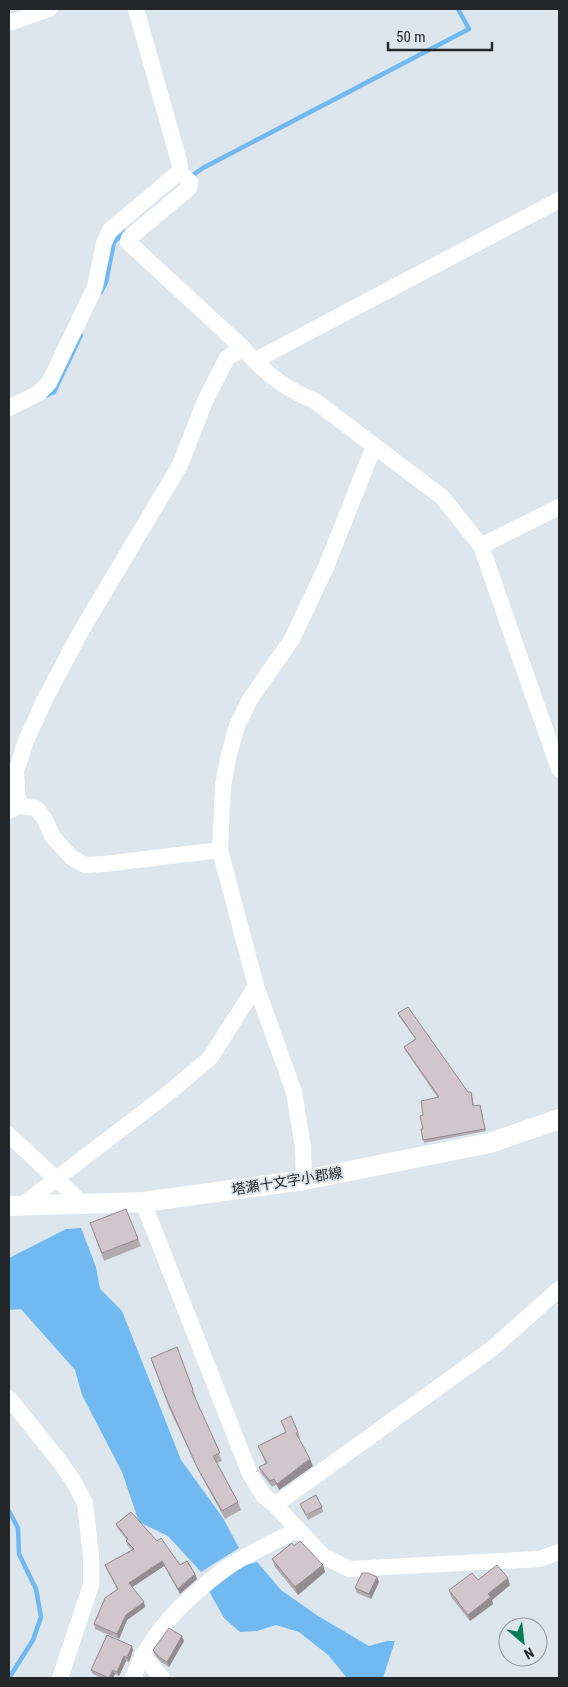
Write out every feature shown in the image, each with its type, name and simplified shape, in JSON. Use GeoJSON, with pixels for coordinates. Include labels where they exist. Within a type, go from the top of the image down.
{"type":"FeatureCollection","features":[{"type":"Feature","properties":{"kind":"main road","name":"塔瀬十文字小郡線"},"geometry":{"type":"LineString","coordinates":[[15,1206],[143,1202],[304,1180],[490,1143],[559,1119]]}},
{"type":"Feature","properties":{"kind":"street"},"geometry":{"type":"LineString","coordinates":[[9,22],[48,9]]}},
{"type":"Feature","properties":{"kind":"street"},"geometry":{"type":"LineString","coordinates":[[9,408],[39,393],[49,383],[95,287],[104,243],[110,230],[179,172],[180,165],[136,9]]}},
{"type":"Feature","properties":{"kind":"street"},"geometry":{"type":"LineString","coordinates":[[179,172],[190,182],[189,188],[129,238],[128,242],[243,348],[254,361],[295,393],[314,401],[442,497],[480,546],[559,769]]}},
{"type":"Feature","properties":{"kind":"street"},"geometry":{"type":"LineString","coordinates":[[254,361],[559,200]]}},
{"type":"Feature","properties":{"kind":"street"},"geometry":{"type":"LineString","coordinates":[[220,850],[84,865],[72,858],[53,837],[44,818],[36,808],[14,808],[16,771],[26,741],[45,698],[80,633],[180,465],[205,401],[227,358],[243,348]]}},
{"type":"Feature","properties":{"kind":"street"},"geometry":{"type":"LineString","coordinates":[[304,1180],[303,1148],[294,1092],[256,986],[220,850],[223,786],[237,726],[249,701],[292,639],[326,567],[374,446]]}},
{"type":"Feature","properties":{"kind":"street"},"geometry":{"type":"LineString","coordinates":[[480,546],[559,507]]}},
{"type":"Feature","properties":{"kind":"street"},"geometry":{"type":"LineString","coordinates":[[15,1206],[56,1179],[171,1091],[210,1058],[256,986]]}},
{"type":"Feature","properties":{"kind":"street"},"geometry":{"type":"LineString","coordinates":[[9,1135],[83,1204]]}},
{"type":"Feature","properties":{"kind":"street"},"geometry":{"type":"LineString","coordinates":[[143,1202],[250,1474],[263,1495],[275,1505],[323,1556],[349,1569],[539,1559],[559,1552]]}},
{"type":"Feature","properties":{"kind":"street"},"geometry":{"type":"LineString","coordinates":[[275,1505],[493,1348],[559,1289]]}},
{"type":"Feature","properties":{"kind":"street"},"geometry":{"type":"LineString","coordinates":[[9,1398],[60,1462],[74,1482],[85,1504],[91,1556],[91,1585],[60,1678]]}},
{"type":"Feature","properties":{"kind":"street"},"geometry":{"type":"LineString","coordinates":[[133,1678],[142,1655],[173,1613],[226,1568],[298,1529]]}},
{"type":"Feature","properties":{"kind":"street"},"geometry":{"type":"LineString","coordinates":[[142,1655],[162,1678]]}},
{"type":"Feature","properties":{"kind":"water"},"geometry":{"type":"Polygon","coordinates":[[[81,1228],[96,1267],[100,1289],[122,1311],[181,1460],[223,1518],[239,1548],[201,1572],[168,1536],[139,1522],[122,1472],[82,1395],[75,1370],[21,1309],[9,1310],[9,1258],[66,1229],[81,1228]]]}},
{"type":"Feature","properties":{"kind":"water"},"geometry":{"type":"Polygon","coordinates":[[[257,1562],[281,1590],[318,1616],[369,1646],[387,1641],[395,1641],[383,1678],[347,1678],[328,1655],[299,1632],[276,1625],[257,1631],[240,1632],[224,1618],[209,1591],[245,1565],[257,1562]]]}},
{"type":"Feature","properties":{"kind":"building"},"geometry":{"type":"Polygon","coordinates":[[[408,1007],[468,1092],[471,1092],[473,1106],[480,1105],[485,1129],[423,1140],[420,1116],[423,1115],[421,1101],[439,1097],[404,1047],[416,1039],[398,1013],[408,1007]]]}},
{"type":"Feature","properties":{"kind":"building"},"geometry":{"type":"Polygon","coordinates":[[[126,1209],[138,1239],[102,1253],[90,1223],[126,1209]]]}},
{"type":"Feature","properties":{"kind":"building"},"geometry":{"type":"Polygon","coordinates":[[[177,1347],[192,1391],[220,1453],[213,1456],[238,1502],[222,1511],[197,1467],[167,1400],[151,1358],[177,1347]]]}},
{"type":"Feature","properties":{"kind":"building"},"geometry":{"type":"Polygon","coordinates":[[[291,1416],[298,1432],[296,1433],[310,1459],[277,1484],[274,1479],[270,1481],[259,1467],[267,1463],[258,1446],[286,1432],[281,1421],[291,1416]]]}},
{"type":"Feature","properties":{"kind":"building"},"geometry":{"type":"Polygon","coordinates":[[[316,1495],[322,1507],[306,1515],[300,1504],[316,1495]]]}},
{"type":"Feature","properties":{"kind":"building"},"geometry":{"type":"Polygon","coordinates":[[[131,1512],[157,1541],[161,1538],[180,1565],[187,1561],[195,1574],[178,1589],[162,1561],[129,1583],[144,1602],[126,1615],[117,1634],[94,1624],[105,1598],[118,1589],[105,1565],[134,1549],[126,1541],[128,1539],[116,1524],[131,1512]]]}},
{"type":"Feature","properties":{"kind":"building"},"geometry":{"type":"Polygon","coordinates":[[[300,1541],[323,1565],[295,1587],[272,1559],[292,1543],[294,1546],[300,1541]]]}},
{"type":"Feature","properties":{"kind":"building"},"geometry":{"type":"Polygon","coordinates":[[[497,1565],[508,1578],[488,1594],[491,1597],[468,1615],[449,1590],[472,1573],[478,1580],[497,1565]]]}},
{"type":"Feature","properties":{"kind":"building"},"geometry":{"type":"Polygon","coordinates":[[[362,1573],[368,1573],[377,1577],[369,1594],[355,1588],[362,1573]]]}},
{"type":"Feature","properties":{"kind":"building"},"geometry":{"type":"Polygon","coordinates":[[[169,1628],[182,1636],[167,1662],[153,1650],[169,1628]]]}},
{"type":"Feature","properties":{"kind":"building"},"geometry":{"type":"Polygon","coordinates":[[[107,1635],[132,1646],[127,1658],[124,1656],[117,1672],[113,1670],[109,1678],[91,1670],[107,1635]]]}},
{"type":"Feature","properties":{"kind":"waterway"},"geometry":{"type":"LineString","coordinates":[[190,177],[203,168],[469,29],[458,9]]}},
{"type":"Feature","properties":{"kind":"waterway"},"geometry":{"type":"LineString","coordinates":[[101,292],[106,282],[114,242],[125,232]]}},
{"type":"Feature","properties":{"kind":"waterway"},"geometry":{"type":"LineString","coordinates":[[45,396],[54,392],[81,335]]}},
{"type":"Feature","properties":{"kind":"waterway"},"geometry":{"type":"LineString","coordinates":[[9,1511],[18,1528],[19,1554],[36,1589],[41,1617],[33,1640],[9,1678]]}}]}
